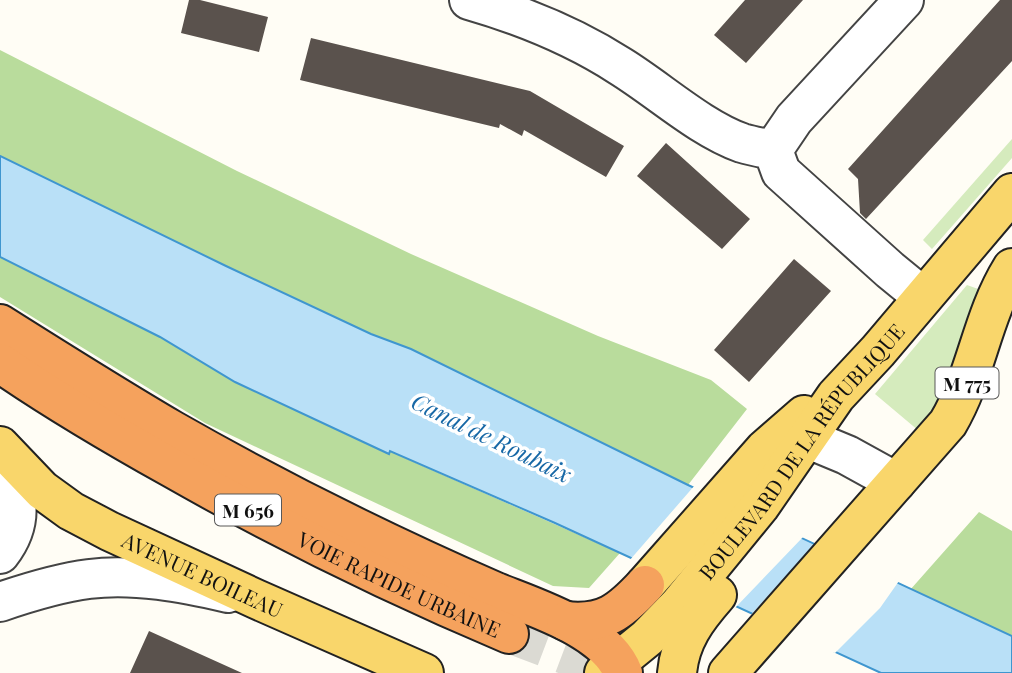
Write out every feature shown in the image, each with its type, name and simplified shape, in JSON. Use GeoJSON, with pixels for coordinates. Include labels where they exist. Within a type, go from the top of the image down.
{"type":"FeatureCollection","features":[{"type":"Feature","properties":{"kind":"highway"},"geometry":{"type":"LineString","coordinates":[[0,324],[171,429],[242,469],[430,563],[588,633],[615,669]]}},
{"type":"Feature","properties":{"kind":"highway","name":"VOIE RAPIDE URBAINE"},"geometry":{"type":"LineString","coordinates":[[0,362],[82,416],[286,531],[432,602],[505,645],[362,595],[185,506],[0,388]]}},
{"type":"Feature","properties":{"kind":"highway"},"geometry":{"type":"LineString","coordinates":[[566,621],[592,622],[610,616],[630,601],[645,584]]}},
{"type":"Feature","properties":{"kind":"main road","name":"BOULEVARD DE LA RÉPUBLIQUE"},"geometry":{"type":"LineString","coordinates":[[770,473],[806,438],[836,396],[1000,207]]}},
{"type":"Feature","properties":{"kind":"main road","name":"M 775"},"geometry":{"type":"LineString","coordinates":[[728,673],[855,526],[939,435],[957,407],[992,306],[1012,268]]}},
{"type":"Feature","properties":{"kind":"main road"},"geometry":{"type":"LineString","coordinates":[[615,669],[647,638],[688,611],[741,567],[755,546],[770,473],[792,424],[836,396]]}},
{"type":"Feature","properties":{"kind":"main road","name":"AVENUE BOILEAU"},"geometry":{"type":"LineString","coordinates":[[0,446],[42,490],[71,511],[256,599],[424,673]]}},
{"type":"Feature","properties":{"kind":"main road"},"geometry":{"type":"LineString","coordinates":[[645,584],[770,473]]}},
{"type":"Feature","properties":{"kind":"main road"},"geometry":{"type":"LineString","coordinates":[[677,673],[688,611]]}},
{"type":"Feature","properties":{"kind":"main road"},"geometry":{"type":"LineString","coordinates":[[294,616],[381,673]]}},
{"type":"Feature","properties":{"kind":"main road"},"geometry":{"type":"LineString","coordinates":[[761,635],[758,660],[761,673]]}},
{"type":"Feature","properties":{"kind":"street"},"geometry":{"type":"LineString","coordinates":[[469,0],[520,18],[585,47],[657,89],[718,131],[743,143],[773,150]]}},
{"type":"Feature","properties":{"kind":"street"},"geometry":{"type":"LineString","coordinates":[[773,150],[794,119],[904,0]]}},
{"type":"Feature","properties":{"kind":"street"},"geometry":{"type":"LineString","coordinates":[[773,150],[781,172],[923,297]]}},
{"type":"Feature","properties":{"kind":"street"},"geometry":{"type":"LineString","coordinates":[[806,438],[858,459],[896,482]]}},
{"type":"Feature","properties":{"kind":"street"},"geometry":{"type":"LineString","coordinates":[[0,460],[13,487],[16,506],[16,524],[10,541],[0,554]]}},
{"type":"Feature","properties":{"kind":"street"},"geometry":{"type":"LineString","coordinates":[[0,602],[52,586],[91,579],[124,578],[203,587],[256,599]]}},
{"type":"Feature","properties":{"kind":"green space"},"geometry":{"type":"Polygon","coordinates":[[[0,50],[237,171],[411,254],[598,336],[711,380],[747,409],[688,485],[411,349],[371,334],[226,266],[0,156],[0,50]]]}},
{"type":"Feature","properties":{"kind":"green space"},"geometry":{"type":"Polygon","coordinates":[[[1012,139],[1012,158],[932,249],[923,240],[1012,139]]]}},
{"type":"Feature","properties":{"kind":"green space"},"geometry":{"type":"Polygon","coordinates":[[[0,257],[160,337],[235,382],[388,453],[389,451],[620,553],[589,588],[553,586],[205,423],[0,297],[0,257]]]}},
{"type":"Feature","properties":{"kind":"green space"},"geometry":{"type":"Polygon","coordinates":[[[967,285],[981,290],[939,404],[919,431],[875,394],[967,285]]]}},
{"type":"Feature","properties":{"kind":"green space"},"geometry":{"type":"Polygon","coordinates":[[[979,512],[1012,531],[1012,636],[910,590],[979,512]]]}},
{"type":"Feature","properties":{"kind":"water","name":"Canal de Roubaix"},"geometry":{"type":"Polygon","coordinates":[[[0,156],[226,266],[371,334],[411,349],[688,485],[1012,636],[1012,673],[881,673],[555,523],[390,451],[389,454],[235,382],[160,337],[0,257],[0,156]]]}},
{"type":"Feature","properties":{"kind":"pier"},"geometry":{"type":"Polygon","coordinates":[[[695,485],[804,536],[734,609],[629,561],[695,485]]]}},
{"type":"Feature","properties":{"kind":"pier"},"geometry":{"type":"Polygon","coordinates":[[[817,542],[899,581],[880,608],[835,653],[750,616],[817,542]]]}},
{"type":"Feature","properties":{"kind":"building"},"geometry":{"type":"Polygon","coordinates":[[[189,0],[200,0],[268,17],[259,52],[181,33],[189,0]]]}},
{"type":"Feature","properties":{"kind":"building"},"geometry":{"type":"Polygon","coordinates":[[[745,0],[803,0],[746,63],[714,35],[745,0]]]}},
{"type":"Feature","properties":{"kind":"building"},"geometry":{"type":"Polygon","coordinates":[[[1000,0],[1012,0],[1012,61],[866,219],[860,213],[858,179],[848,169],[1000,0]]]}},
{"type":"Feature","properties":{"kind":"building"},"geometry":{"type":"Polygon","coordinates":[[[311,38],[530,91],[624,146],[606,177],[524,130],[522,136],[500,124],[499,128],[300,80],[311,38]]]}},
{"type":"Feature","properties":{"kind":"building"},"geometry":{"type":"Polygon","coordinates":[[[666,143],[750,219],[722,249],[637,176],[666,143]]]}},
{"type":"Feature","properties":{"kind":"building"},"geometry":{"type":"Polygon","coordinates":[[[794,259],[831,291],[749,382],[714,350],[794,259]]]}},
{"type":"Feature","properties":{"kind":"building"},"geometry":{"type":"Polygon","coordinates":[[[149,631],[242,673],[130,673],[149,631]]]}},
{"type":"Feature","properties":{"kind":"tunnel"},"geometry":{"type":"LineString","coordinates":[[509,634],[612,673]]}}]}
